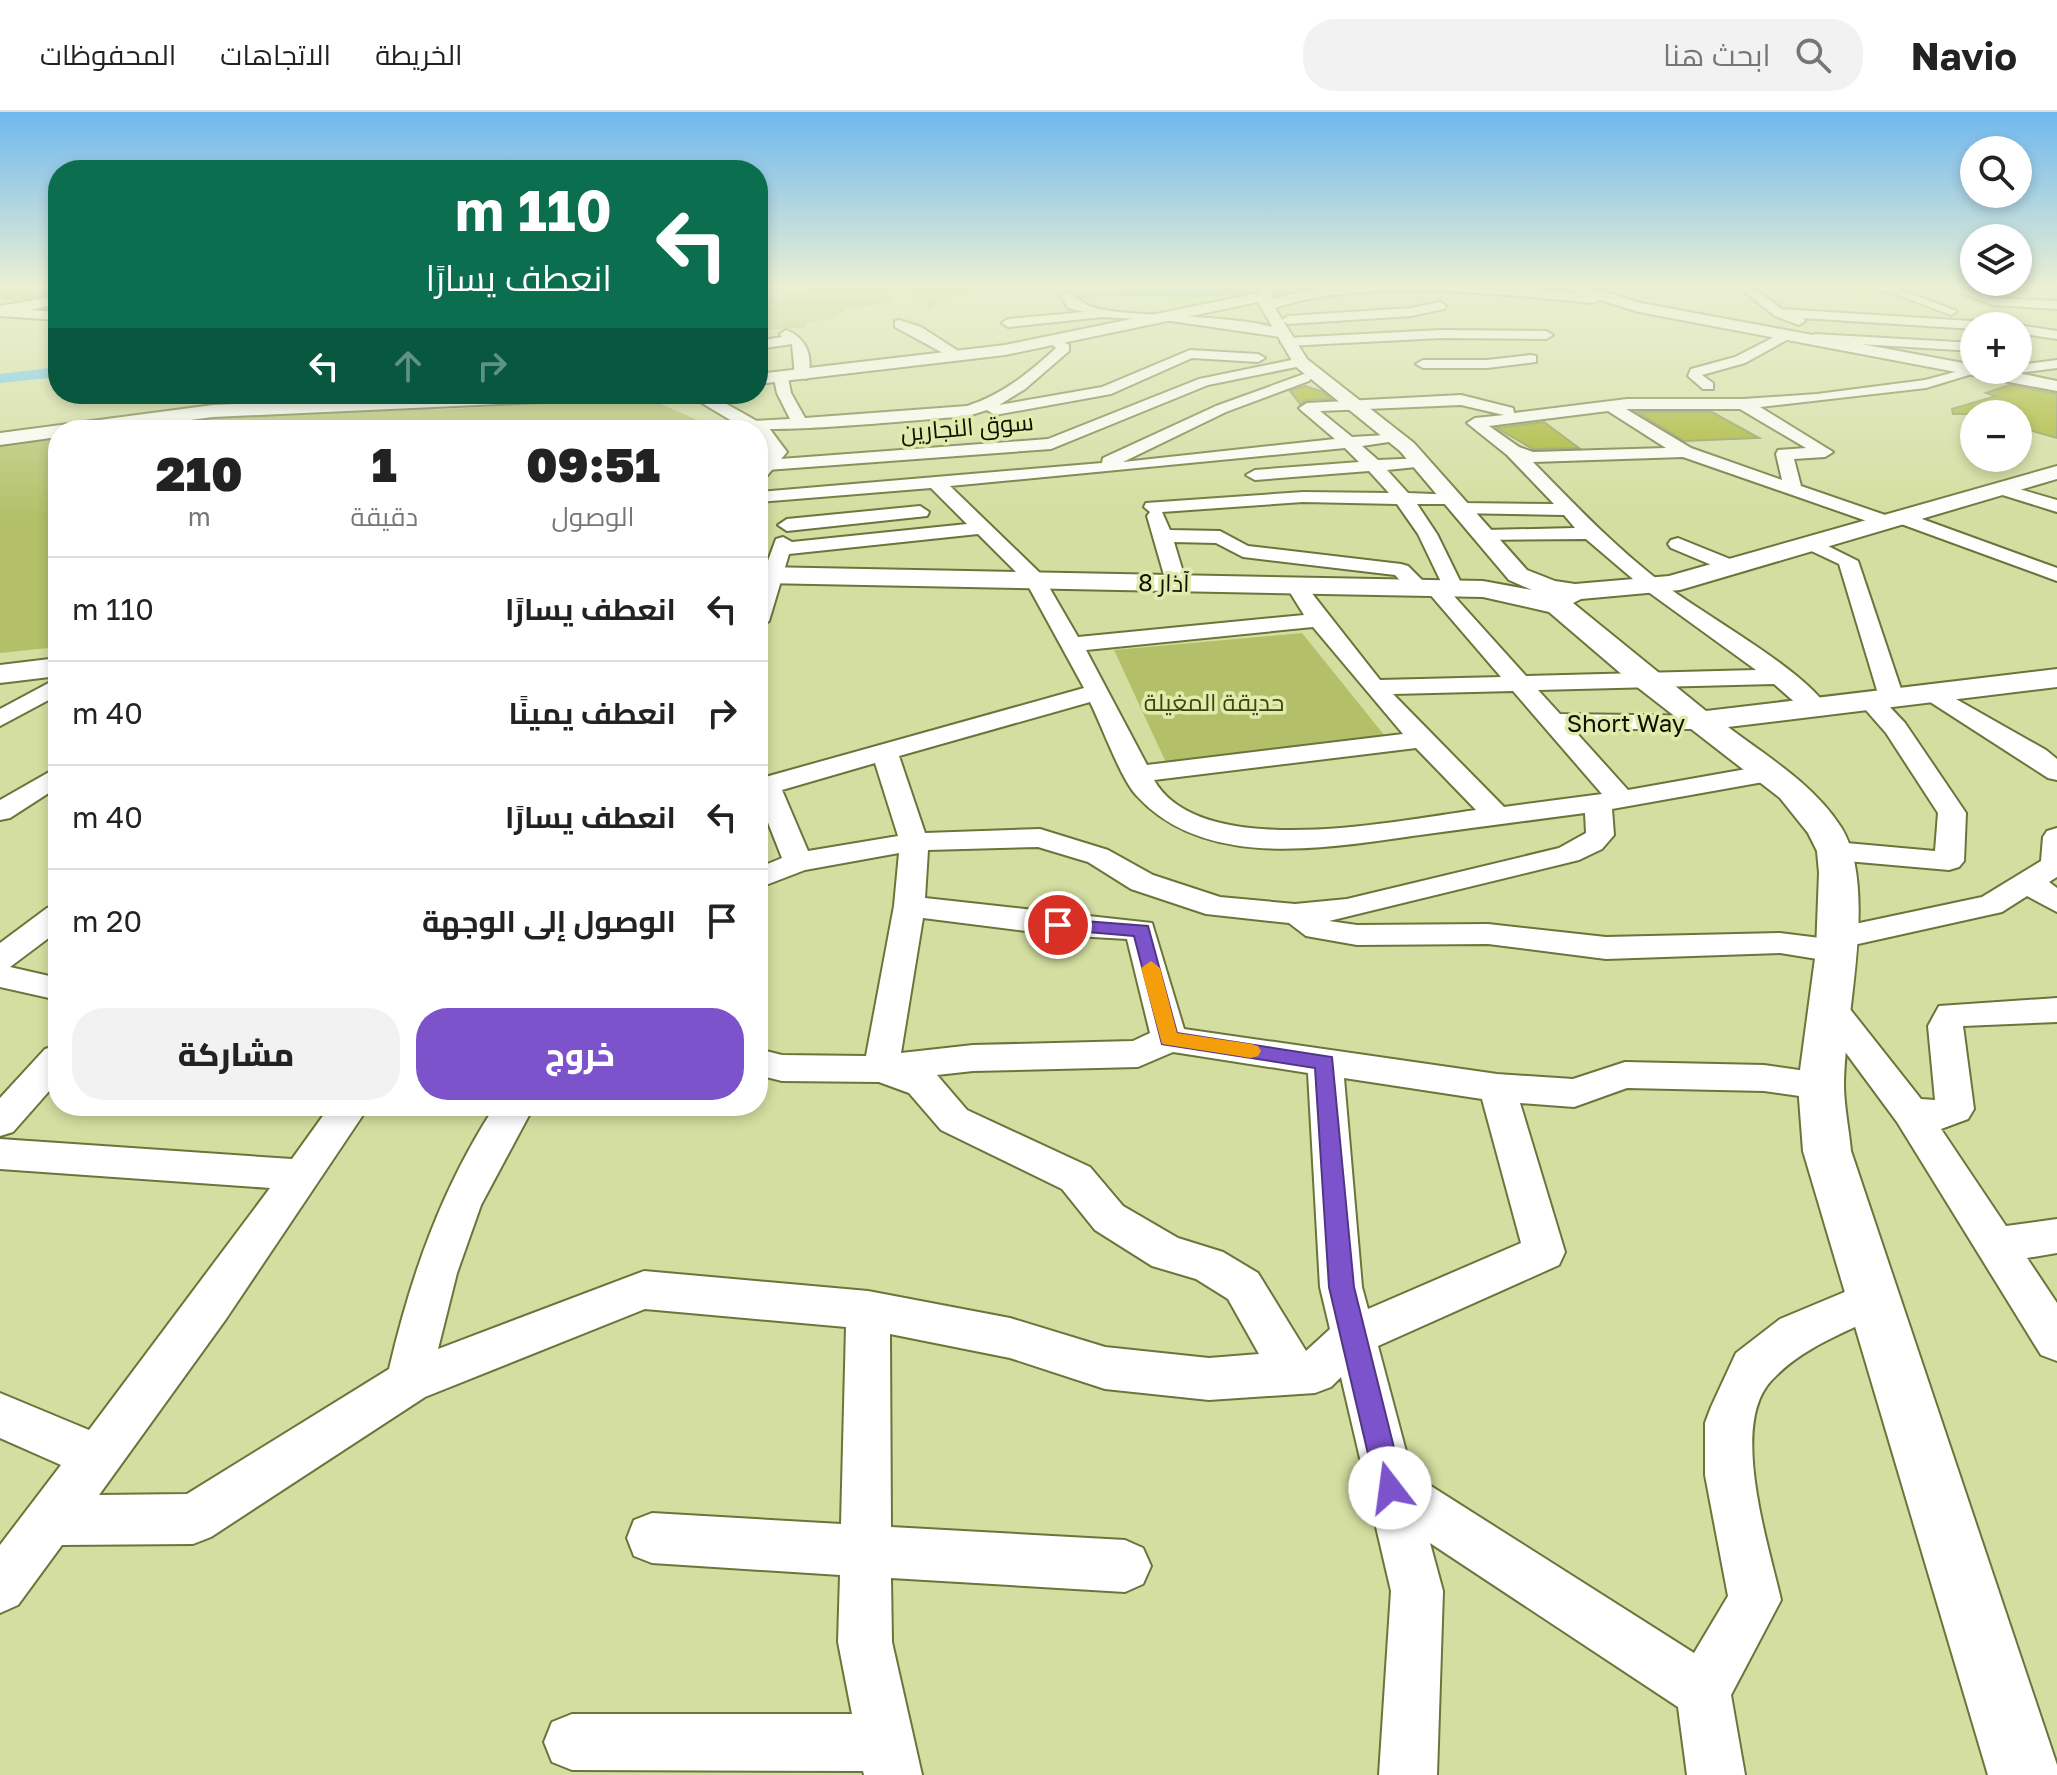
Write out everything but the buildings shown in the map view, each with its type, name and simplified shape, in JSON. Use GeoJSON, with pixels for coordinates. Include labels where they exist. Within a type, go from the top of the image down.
{"type":"FeatureCollection","features":[{"type":"Feature","properties":{"kind":"main road"},"geometry":{"type":"LineString","coordinates":[[768,379],[907,363]]}},
{"type":"Feature","properties":{"kind":"main road"},"geometry":{"type":"LineString","coordinates":[[1304,363],[1308,369],[1396,437],[1518,575],[1570,602],[1642,677],[1769,773],[1811,810],[1835,851],[1838,873],[1836,944],[1821,1085],[1827,1151],[1871,1300],[2024,1775]]}},
{"type":"Feature","properties":{"kind":"main road"},"geometry":{"type":"LineString","coordinates":[[1935,363],[1960,367]]}},
{"type":"Feature","properties":{"kind":"main road"},"geometry":{"type":"LineString","coordinates":[[2032,381],[2057,386]]}},
{"type":"Feature","properties":{"kind":"main road"},"geometry":{"type":"LineString","coordinates":[[81,420],[252,404]]}},
{"type":"Feature","properties":{"kind":"main road"},"geometry":{"type":"LineString","coordinates":[[145,420],[213,411],[366,404]]}},
{"type":"Feature","properties":{"kind":"main road"},"geometry":{"type":"LineString","coordinates":[[687,404],[725,420]]}},
{"type":"Feature","properties":{"kind":"main road"},"geometry":{"type":"LineString","coordinates":[[710,404],[733,420]]}},
{"type":"Feature","properties":{"kind":"main road"},"geometry":{"type":"LineString","coordinates":[[0,429],[48,424]]}},
{"type":"Feature","properties":{"kind":"main road"},"geometry":{"type":"LineString","coordinates":[[0,439],[48,433]]}},
{"type":"Feature","properties":{"kind":"main road"},"geometry":{"type":"LineString","coordinates":[[768,436],[788,442]]}},
{"type":"Feature","properties":{"kind":"main road"},"geometry":{"type":"LineString","coordinates":[[768,462],[788,442]]}},
{"type":"Feature","properties":{"kind":"main road"},"geometry":{"type":"LineString","coordinates":[[1570,602],[1654,587],[1733,567],[2057,472]]}},
{"type":"Feature","properties":{"kind":"main road","name":"8 آذار"},"geometry":{"type":"LineString","coordinates":[[768,575],[1483,589],[1570,602]]}},
{"type":"Feature","properties":{"kind":"main road"},"geometry":{"type":"LineString","coordinates":[[1483,589],[1504,586],[1518,575]]}},
{"type":"Feature","properties":{"kind":"main road"},"geometry":{"type":"LineString","coordinates":[[0,660],[48,655]]}},
{"type":"Feature","properties":{"kind":"main road"},"geometry":{"type":"LineString","coordinates":[[0,674],[48,668]]}},
{"type":"Feature","properties":{"kind":"main road"},"geometry":{"type":"LineString","coordinates":[[1700,721],[2057,678]]}},
{"type":"Feature","properties":{"kind":"street"},"geometry":{"type":"LineString","coordinates":[[801,363],[802,376]]}},
{"type":"Feature","properties":{"kind":"street"},"geometry":{"type":"LineString","coordinates":[[1048,363],[1026,383],[974,409],[946,441],[940,481],[962,508],[1035,579],[1073,644],[1145,789],[1171,811],[1208,829],[1254,839],[1322,839],[1609,801],[1769,773]]}},
{"type":"Feature","properties":{"kind":"street"},"geometry":{"type":"LineString","coordinates":[[1093,383],[1130,363]]}},
{"type":"Feature","properties":{"kind":"street"},"geometry":{"type":"LineString","coordinates":[[768,426],[974,409],[1007,410],[1123,385],[1171,363]]}},
{"type":"Feature","properties":{"kind":"street"},"geometry":{"type":"LineString","coordinates":[[1258,363],[1308,369]]}},
{"type":"Feature","properties":{"kind":"street"},"geometry":{"type":"LineString","coordinates":[[1427,363],[1430,376],[1461,400]]}},
{"type":"Feature","properties":{"kind":"street"},"geometry":{"type":"LineString","coordinates":[[1430,376],[1499,363]]}},
{"type":"Feature","properties":{"kind":"street"},"geometry":{"type":"LineString","coordinates":[[1589,409],[1634,393],[1708,386],[1695,376],[1696,372],[1730,363]]}},
{"type":"Feature","properties":{"kind":"street"},"geometry":{"type":"LineString","coordinates":[[2032,367],[2057,364]]}},
{"type":"Feature","properties":{"kind":"street"},"geometry":{"type":"LineString","coordinates":[[1111,468],[1109,460],[1308,369]]}},
{"type":"Feature","properties":{"kind":"street","name":"سوق النجارين"},"geometry":{"type":"LineString","coordinates":[[768,467],[946,441],[992,450],[1042,445],[1060,441],[1204,382],[1308,369]]}},
{"type":"Feature","properties":{"kind":"street"},"geometry":{"type":"LineString","coordinates":[[1815,707],[1780,677],[1654,587],[1591,533],[1513,451],[1475,423],[1627,404],[1743,404],[1817,399],[1926,384],[1960,376]]}},
{"type":"Feature","properties":{"kind":"street"},"geometry":{"type":"LineString","coordinates":[[781,378],[784,393],[806,423],[816,430],[788,442]]}},
{"type":"Feature","properties":{"kind":"street"},"geometry":{"type":"LineString","coordinates":[[992,450],[989,430],[1120,398],[1165,380]]}},
{"type":"Feature","properties":{"kind":"street"},"geometry":{"type":"LineString","coordinates":[[1026,383],[1123,385]]}},
{"type":"Feature","properties":{"kind":"street"},"geometry":{"type":"LineString","coordinates":[[1436,589],[1429,530],[1406,497],[1351,443],[1307,408],[1461,400],[1522,416]]}},
{"type":"Feature","properties":{"kind":"street"},"geometry":{"type":"LineString","coordinates":[[1743,404],[1825,452],[1784,454],[1793,490]]}},
{"type":"Feature","properties":{"kind":"street"},"geometry":{"type":"LineString","coordinates":[[1614,408],[1685,452],[2057,575]]}},
{"type":"Feature","properties":{"kind":"street"},"geometry":{"type":"LineString","coordinates":[[768,496],[1133,466],[1396,437]]}},
{"type":"Feature","properties":{"kind":"street"},"geometry":{"type":"LineString","coordinates":[[834,443],[946,441]]}},
{"type":"Feature","properties":{"kind":"street"},"geometry":{"type":"LineString","coordinates":[[1042,445],[1089,470]]}},
{"type":"Feature","properties":{"kind":"street"},"geometry":{"type":"LineString","coordinates":[[1278,451],[1303,497]]}},
{"type":"Feature","properties":{"kind":"street"},"geometry":{"type":"LineString","coordinates":[[1513,451],[1532,457],[1685,452]]}},
{"type":"Feature","properties":{"kind":"street"},"geometry":{"type":"LineString","coordinates":[[1211,458],[1231,486],[1303,497],[1406,497],[1457,504],[1569,510]]}},
{"type":"Feature","properties":{"kind":"street"},"geometry":{"type":"LineString","coordinates":[[1153,507],[1289,472],[1420,462]]}},
{"type":"Feature","properties":{"kind":"street"},"geometry":{"type":"LineString","coordinates":[[1133,466],[1153,507],[1176,582]]}},
{"type":"Feature","properties":{"kind":"street"},"geometry":{"type":"LineString","coordinates":[[2002,489],[2057,506]]}},
{"type":"Feature","properties":{"kind":"street"},"geometry":{"type":"LineString","coordinates":[[768,572],[782,549],[794,494]]}},
{"type":"Feature","properties":{"kind":"street"},"geometry":{"type":"LineString","coordinates":[[787,525],[962,508]]}},
{"type":"Feature","properties":{"kind":"street"},"geometry":{"type":"LineString","coordinates":[[782,549],[983,528]]}},
{"type":"Feature","properties":{"kind":"street"},"geometry":{"type":"LineString","coordinates":[[1485,536],[1591,533]]}},
{"type":"Feature","properties":{"kind":"street"},"geometry":{"type":"LineString","coordinates":[[1163,536],[1220,537],[1243,551],[1401,570],[1436,589],[1553,722],[1609,801]]}},
{"type":"Feature","properties":{"kind":"street"},"geometry":{"type":"LineString","coordinates":[[1678,544],[1733,567]]}},
{"type":"Feature","properties":{"kind":"street"},"geometry":{"type":"LineString","coordinates":[[1812,544],[1841,557],[1850,566],[1881,699],[1896,728],[1952,813],[1949,861],[1835,851]]}},
{"type":"Feature","properties":{"kind":"street"},"geometry":{"type":"LineString","coordinates":[[1296,586],[1316,620],[1374,687],[1498,817]]}},
{"type":"Feature","properties":{"kind":"street"},"geometry":{"type":"LineString","coordinates":[[1073,644],[1316,620]]}},
{"type":"Feature","properties":{"kind":"street"},"geometry":{"type":"LineString","coordinates":[[1374,687],[1642,677],[1780,677]]}},
{"type":"Feature","properties":{"kind":"street"},"geometry":{"type":"LineString","coordinates":[[0,719],[48,691]]}},
{"type":"Feature","properties":{"kind":"street"},"geometry":{"type":"LineString","coordinates":[[768,784],[1098,692]]}},
{"type":"Feature","properties":{"kind":"street"},"geometry":{"type":"LineString","coordinates":[[1933,693],[2050,760]]}},
{"type":"Feature","properties":{"kind":"street","name":"Short Way"},"geometry":{"type":"LineString","coordinates":[[1553,722],[1700,721]]}},
{"type":"Feature","properties":{"kind":"street"},"geometry":{"type":"LineString","coordinates":[[1137,774],[1425,739]]}},
{"type":"Feature","properties":{"kind":"street"},"geometry":{"type":"LineString","coordinates":[[881,1069],[909,906],[914,842],[884,752]]}},
{"type":"Feature","properties":{"kind":"street"},"geometry":{"type":"LineString","coordinates":[[0,812],[48,786]]}},
{"type":"Feature","properties":{"kind":"street"},"geometry":{"type":"LineString","coordinates":[[768,799],[798,862]]}},
{"type":"Feature","properties":{"kind":"street"},"geometry":{"type":"LineString","coordinates":[[768,875],[798,862],[914,842],[1040,838],[1098,856],[1142,882],[1217,907],[1295,914],[1347,909],[1569,854],[1592,843],[1600,835],[1609,801]]}},
{"type":"Feature","properties":{"kind":"street"},"geometry":{"type":"LineString","coordinates":[[1295,914],[1317,929],[1357,935],[1488,934],[1606,948],[1836,944],[1991,905],[2055,865],[2057,837]]}},
{"type":"Feature","properties":{"kind":"street"},"geometry":{"type":"LineString","coordinates":[[2028,882],[2057,902]]}},
{"type":"Feature","properties":{"kind":"street"},"geometry":{"type":"LineString","coordinates":[[909,906],[1058,925],[1141,930],[1169,1039]]}},
{"type":"Feature","properties":{"kind":"street"},"geometry":{"type":"LineString","coordinates":[[0,959],[48,923]]}},
{"type":"Feature","properties":{"kind":"street"},"geometry":{"type":"LineString","coordinates":[[0,976],[48,987]]}},
{"type":"Feature","properties":{"kind":"street"},"geometry":{"type":"LineString","coordinates":[[1830,1007],[1910,1112],[2057,1341]]}},
{"type":"Feature","properties":{"kind":"street"},"geometry":{"type":"LineString","coordinates":[[1910,1112],[1942,1115],[1955,1109],[1945,1026],[1951,1014],[2057,1010]]}},
{"type":"Feature","properties":{"kind":"street"},"geometry":{"type":"LineString","coordinates":[[768,1064],[782,1068],[881,1069],[973,1058],[1138,1054],[1169,1039],[1497,1088],[1574,1093],[1625,1075],[1764,1078],[1821,1085]]}},
{"type":"Feature","properties":{"kind":"street"},"geometry":{"type":"LineString","coordinates":[[1325,1062],[1341,1287],[1417,1591],[1408,1775]]}},
{"type":"Feature","properties":{"kind":"street"},"geometry":{"type":"LineString","coordinates":[[0,1122],[48,1069]]}},
{"type":"Feature","properties":{"kind":"street"},"geometry":{"type":"LineString","coordinates":[[881,1069],[922,1083],[954,1120],[1076,1178],[1109,1218],[1167,1253],[1208,1265],[1243,1286],[1294,1373]]}},
{"type":"Feature","properties":{"kind":"street"},"geometry":{"type":"LineString","coordinates":[[53,1520],[193,1519],[409,1382],[644,1290],[868,1310],[1010,1338],[1105,1368],[1209,1379],[1315,1372],[1352,1337],[1544,1252],[1497,1088]]}},
{"type":"Feature","properties":{"kind":"street"},"geometry":{"type":"LineString","coordinates":[[0,1587],[99,1458],[343,1116]]}},
{"type":"Feature","properties":{"kind":"street"},"geometry":{"type":"LineString","coordinates":[[409,1382],[427,1295],[469,1181],[509,1116]]}},
{"type":"Feature","properties":{"kind":"street"},"geometry":{"type":"LineString","coordinates":[[0,1154],[302,1175]]}},
{"type":"Feature","properties":{"kind":"street"},"geometry":{"type":"LineString","coordinates":[[1994,1245],[2057,1236]]}},
{"type":"Feature","properties":{"kind":"street"},"geometry":{"type":"LineString","coordinates":[[1716,1775],[1703,1691],[1755,1600],[1729,1475],[1728,1423],[1752,1368],[1796,1333],[1871,1300]]}},
{"type":"Feature","properties":{"kind":"street"},"geometry":{"type":"LineString","coordinates":[[572,1742],[890,1759],[865,1642],[868,1310]]}},
{"type":"Feature","properties":{"kind":"street"},"geometry":{"type":"LineString","coordinates":[[0,1415],[99,1458]]}},
{"type":"Feature","properties":{"kind":"street"},"geometry":{"type":"LineString","coordinates":[[1390,1488],[1703,1691]]}},
{"type":"Feature","properties":{"kind":"street"},"geometry":{"type":"LineString","coordinates":[[652,1538],[1125,1566]]}},
{"type":"Feature","properties":{"kind":"green space"},"geometry":{"type":"Polygon","coordinates":[[[529,404],[661,404],[697,420],[154,420],[411,407],[435,410],[529,404]]]}},
{"type":"Feature","properties":{"kind":"green space"},"geometry":{"type":"Polygon","coordinates":[[[48,434],[48,648],[0,653],[0,445],[48,434]]]}},
{"type":"Feature","properties":{"kind":"green space","name":"حديقة المغيلة"},"geometry":{"type":"Polygon","coordinates":[[[1302,633],[1389,741],[1168,767],[1114,650],[1302,633]]]}},
{"type":"Feature","properties":{"kind":"water"},"geometry":{"type":"Polygon","coordinates":[[[48,368],[48,378],[0,383],[0,374],[48,368]]]}},
{"type":"Feature","properties":{"kind":"slow traffic"},"geometry":{"type":"LineString","coordinates":[[1151,968],[1169,1039],[1251,1051]]}},
{"type":"Feature","properties":{"kind":"route"},"geometry":{"type":"LineString","coordinates":[[1058,925],[1141,930],[1169,1039],[1325,1062],[1341,1287],[1390,1488]]}}]}
